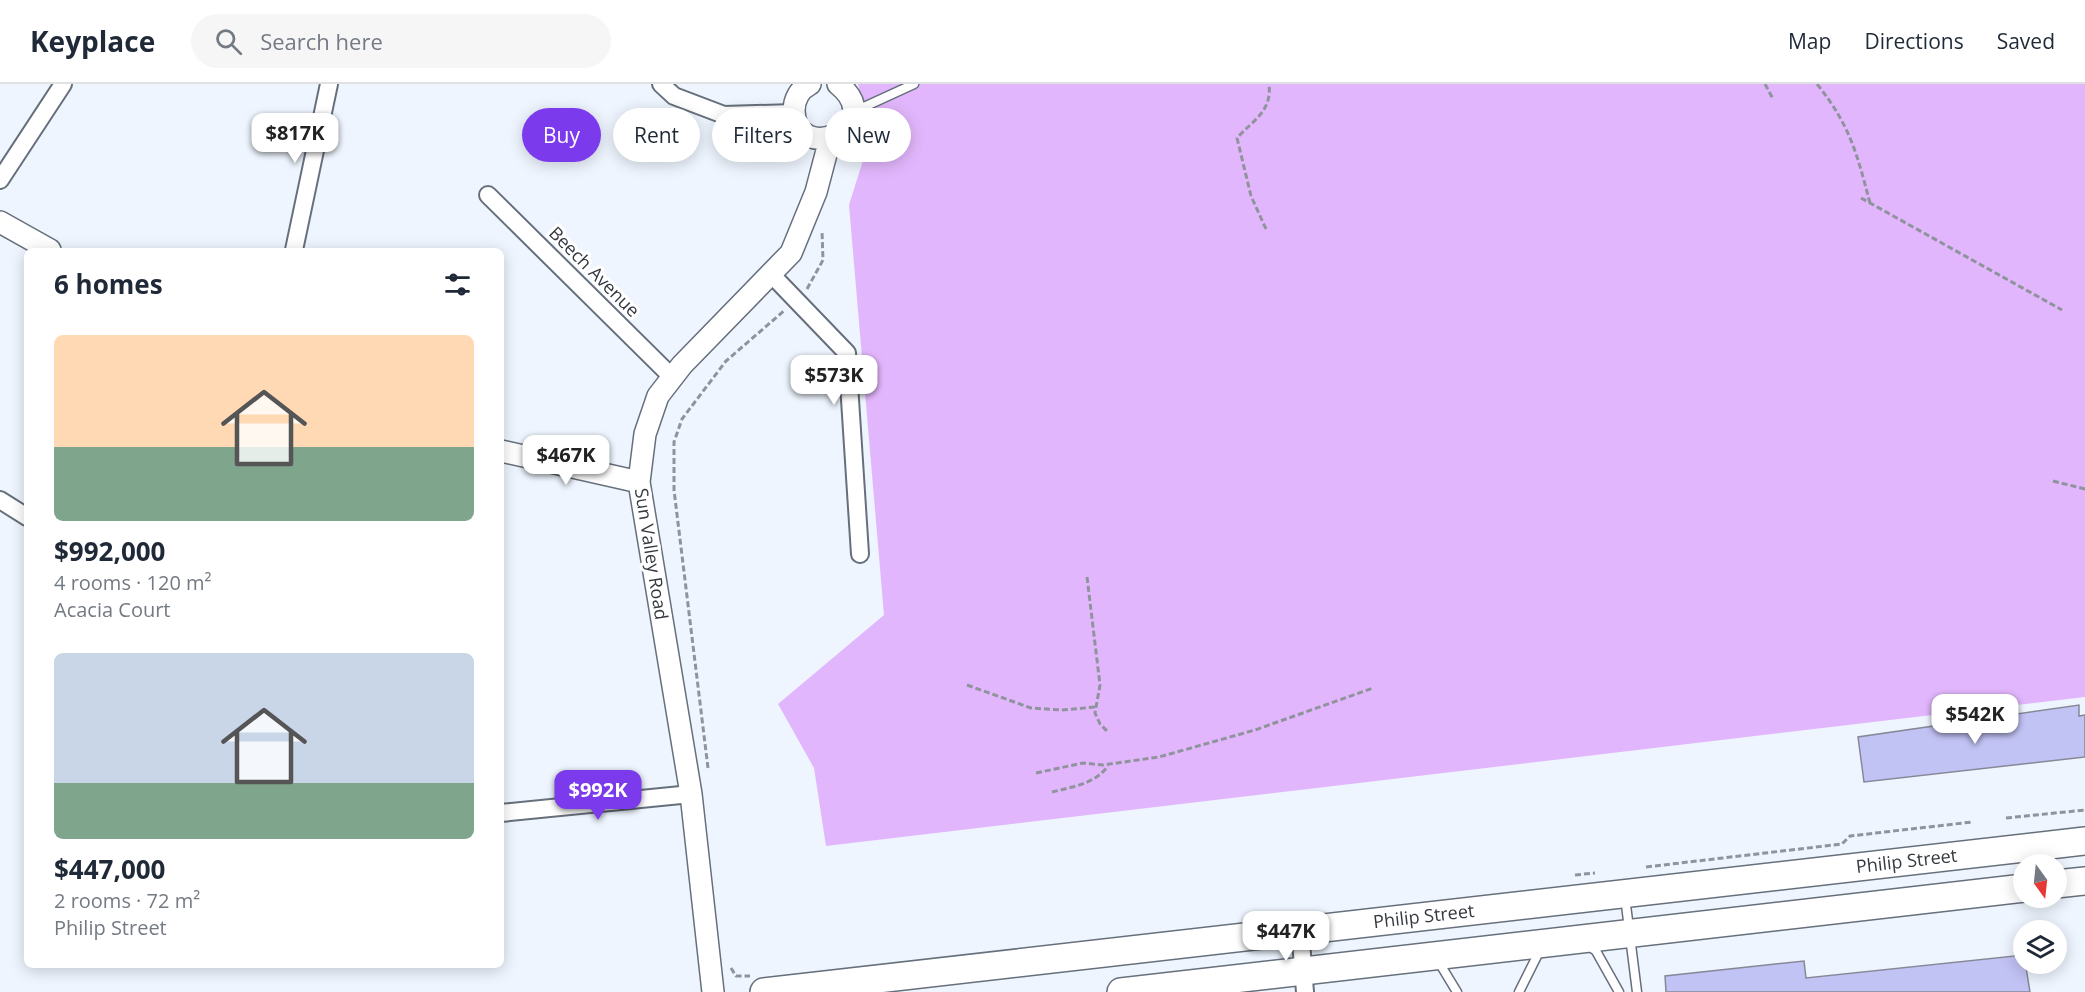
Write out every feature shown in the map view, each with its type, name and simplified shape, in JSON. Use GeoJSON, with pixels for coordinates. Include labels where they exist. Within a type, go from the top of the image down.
{"type":"FeatureCollection","features":[{"type":"Feature","properties":{"kind":"main road","name":"Philip Street"},"geometry":{"type":"LineString","coordinates":[[764,992],[2085,841]]}},
{"type":"Feature","properties":{"kind":"main road"},"geometry":{"type":"LineString","coordinates":[[2067,883],[2085,881]]}},
{"type":"Feature","properties":{"kind":"main road"},"geometry":{"type":"LineString","coordinates":[[1121,992],[1305,982],[1434,955],[2013,889]]}},
{"type":"Feature","properties":{"kind":"street"},"geometry":{"type":"LineString","coordinates":[[0,180],[63,84]]}},
{"type":"Feature","properties":{"kind":"street"},"geometry":{"type":"LineString","coordinates":[[294,248],[329,84]]}},
{"type":"Feature","properties":{"kind":"street"},"geometry":{"type":"LineString","coordinates":[[661,84],[674,96],[712,110]]}},
{"type":"Feature","properties":{"kind":"street"},"geometry":{"type":"LineString","coordinates":[[795,108],[798,94],[810,84]]}},
{"type":"Feature","properties":{"kind":"street"},"geometry":{"type":"LineString","coordinates":[[838,84],[846,91],[852,101],[853,108]]}},
{"type":"Feature","properties":{"kind":"street","name":"Sun Valley Road"},"geometry":{"type":"LineString","coordinates":[[713,992],[691,794],[639,482],[645,434],[658,396],[672,377],[791,253],[816,192],[825,158]]}},
{"type":"Feature","properties":{"kind":"street","name":"Beech Avenue"},"geometry":{"type":"LineString","coordinates":[[488,195],[672,377]]}},
{"type":"Feature","properties":{"kind":"street"},"geometry":{"type":"LineString","coordinates":[[0,222],[46,248]]}},
{"type":"Feature","properties":{"kind":"street"},"geometry":{"type":"LineString","coordinates":[[771,274],[847,353],[860,554]]}},
{"type":"Feature","properties":{"kind":"street"},"geometry":{"type":"LineString","coordinates":[[504,452],[639,482]]}},
{"type":"Feature","properties":{"kind":"street"},"geometry":{"type":"LineString","coordinates":[[1,504],[24,516]]}},
{"type":"Feature","properties":{"kind":"street"},"geometry":{"type":"LineString","coordinates":[[504,813],[691,794]]}},
{"type":"Feature","properties":{"kind":"street"},"geometry":{"type":"LineString","coordinates":[[1300,929],[1305,982]]}},
{"type":"Feature","properties":{"kind":"lane"},"geometry":{"type":"LineString","coordinates":[[864,108],[914,84]]}},
{"type":"Feature","properties":{"kind":"lane"},"geometry":{"type":"LineString","coordinates":[[1624,893],[1637,992]]}},
{"type":"Feature","properties":{"kind":"lane"},"geometry":{"type":"LineString","coordinates":[[1579,939],[1596,951],[1619,992]]}},
{"type":"Feature","properties":{"kind":"lane"},"geometry":{"type":"LineString","coordinates":[[1519,992],[1544,943]]}},
{"type":"Feature","properties":{"kind":"lane"},"geometry":{"type":"LineString","coordinates":[[1434,955],[1457,992]]}},
{"type":"Feature","properties":{"kind":"path"},"geometry":{"type":"LineString","coordinates":[[1266,229],[1251,196],[1237,138],[1260,118],[1266,109],[1270,94],[1269,84]]}},
{"type":"Feature","properties":{"kind":"path"},"geometry":{"type":"LineString","coordinates":[[1765,84],[1773,99]]}},
{"type":"Feature","properties":{"kind":"path"},"geometry":{"type":"LineString","coordinates":[[1817,84],[1846,124],[1855,146],[1870,203]]}},
{"type":"Feature","properties":{"kind":"path"},"geometry":{"type":"LineString","coordinates":[[1861,198],[2062,310]]}},
{"type":"Feature","properties":{"kind":"path"},"geometry":{"type":"LineString","coordinates":[[708,773],[674,490],[674,442],[682,419],[726,361],[798,300],[823,260],[821,234],[824,223]]}},
{"type":"Feature","properties":{"kind":"path"},"geometry":{"type":"LineString","coordinates":[[2053,481],[2085,489]]}},
{"type":"Feature","properties":{"kind":"path"},"geometry":{"type":"LineString","coordinates":[[1087,577],[1100,685],[1096,707],[1100,724],[1109,733]]}},
{"type":"Feature","properties":{"kind":"path"},"geometry":{"type":"LineString","coordinates":[[967,685],[1031,708],[1060,710],[1096,707]]}},
{"type":"Feature","properties":{"kind":"path"},"geometry":{"type":"LineString","coordinates":[[1036,773],[1083,763],[1109,765],[1159,757],[1310,712],[1373,688]]}},
{"type":"Feature","properties":{"kind":"path"},"geometry":{"type":"LineString","coordinates":[[1052,792],[1082,785],[1104,772],[1109,765]]}},
{"type":"Feature","properties":{"kind":"path"},"geometry":{"type":"LineString","coordinates":[[2006,818],[2085,810]]}},
{"type":"Feature","properties":{"kind":"path"},"geometry":{"type":"LineString","coordinates":[[1646,867],[1842,844],[1850,837],[1972,822]]}},
{"type":"Feature","properties":{"kind":"path"},"geometry":{"type":"LineString","coordinates":[[730,959],[731,971]]}},
{"type":"Feature","properties":{"kind":"shaded area"},"geometry":{"type":"Polygon","coordinates":[[[858,84],[2085,84],[2085,697],[826,846],[814,768],[778,704],[884,615],[849,205],[862,162],[911,162],[911,108],[863,108],[858,84]]]}},
{"type":"Feature","properties":{"kind":"building"},"geometry":{"type":"Polygon","coordinates":[[[2079,705],[2079,716],[2085,715],[2085,757],[1864,782],[1858,737],[2079,705]]]}},
{"type":"Feature","properties":{"kind":"building"},"geometry":{"type":"Polygon","coordinates":[[[2013,956],[2013,974],[2027,974],[2030,992],[1666,992],[1665,976],[1804,961],[1806,978],[2013,956]]]}}]}
